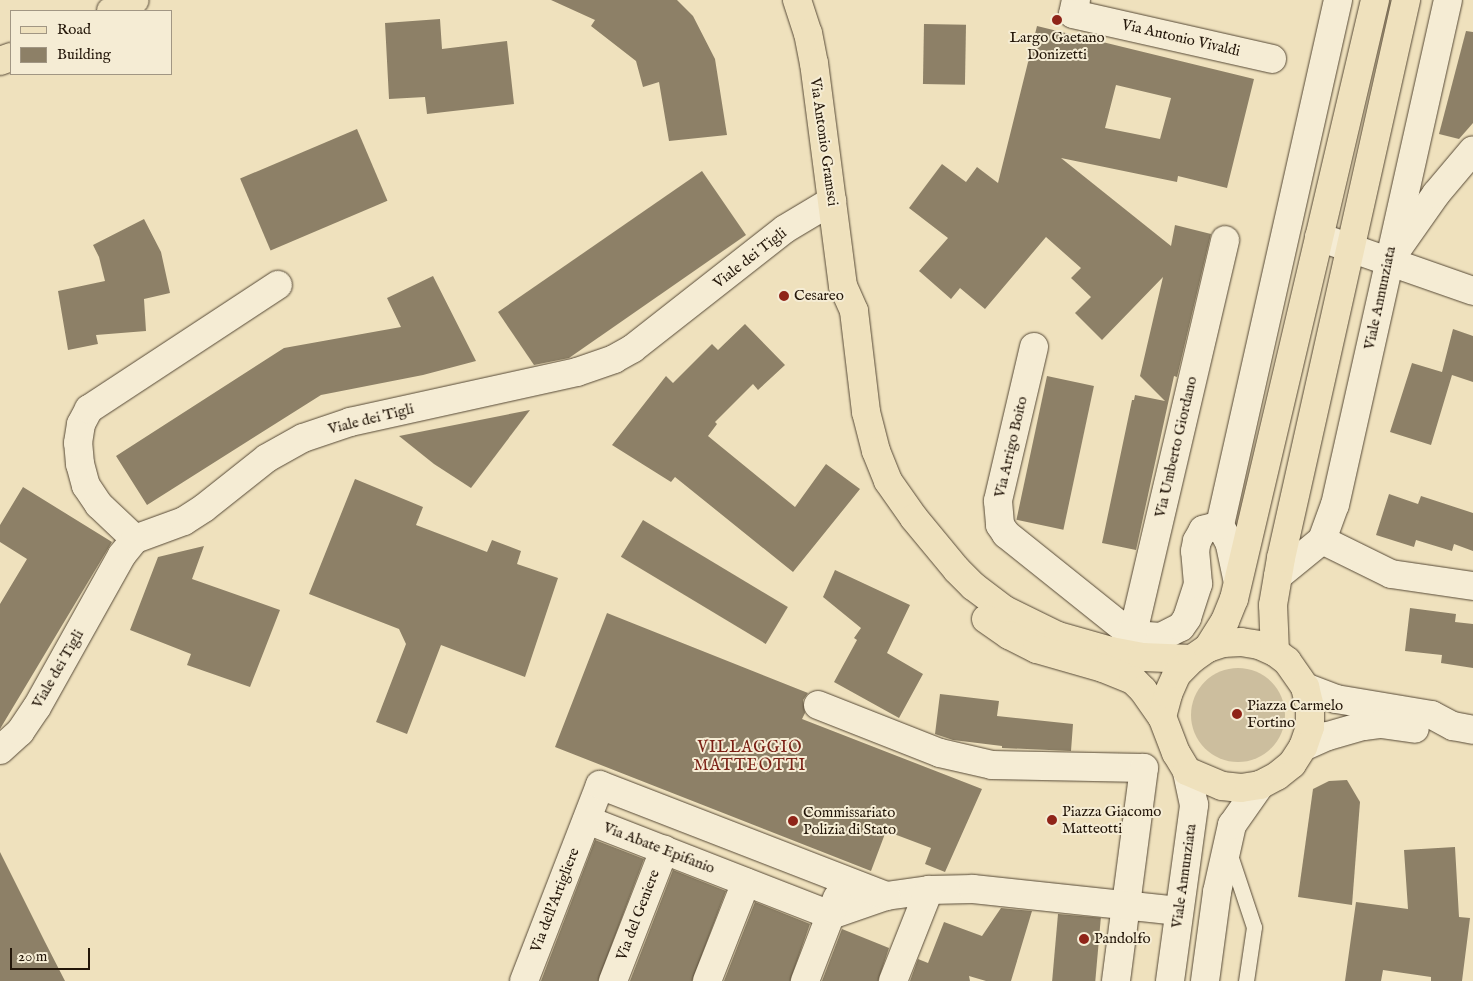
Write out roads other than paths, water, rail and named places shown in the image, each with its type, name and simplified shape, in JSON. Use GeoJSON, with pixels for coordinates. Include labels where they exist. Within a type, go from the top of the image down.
{"type":"FeatureCollection","features":[{"type":"Feature","properties":{"kind":"main road"},"geometry":{"type":"LineString","coordinates":[[113,10],[135,0]]}},
{"type":"Feature","properties":{"kind":"main road","name":"Via Antonio Gramsci"},"geometry":{"type":"LineString","coordinates":[[797,0],[808,33],[814,63],[843,286],[854,311],[866,412],[876,451],[888,481],[914,518],[957,570],[973,586],[1005,610],[1058,636],[1130,645],[1158,658],[1200,654]]}},
{"type":"Feature","properties":{"kind":"main road"},"geometry":{"type":"LineString","coordinates":[[1200,654],[1224,643],[1241,642],[1259,645],[1275,652],[1298,673],[1305,687],[1310,714],[1310,727],[1303,747],[1292,764],[1277,776],[1260,785],[1241,788],[1222,786],[1186,771],[1176,753],[1162,717],[1168,694],[1177,674],[1200,654],[1224,621],[1234,599],[1237,578],[1375,0]]}},
{"type":"Feature","properties":{"kind":"main road"},"geometry":{"type":"LineString","coordinates":[[1275,652],[1272,614],[1278,576],[1406,0]]}},
{"type":"Feature","properties":{"kind":"main road","name":"Via Antonio Gramsci"},"geometry":{"type":"LineString","coordinates":[[843,286],[837,317],[854,436],[860,457],[876,492],[911,542],[940,579],[995,626],[1037,649],[1103,668],[1132,680],[1143,690],[1162,717]]}},
{"type":"Feature","properties":{"kind":"street"},"geometry":{"type":"LineString","coordinates":[[1237,578],[1230,544],[1220,524],[1338,0]]}},
{"type":"Feature","properties":{"kind":"street","name":"Viale Annunziata"},"geometry":{"type":"LineString","coordinates":[[1322,540],[1334,505],[1448,0]]}},
{"type":"Feature","properties":{"kind":"street","name":"Via Antonio Vivaldi"},"geometry":{"type":"LineString","coordinates":[[1083,9],[1272,59]]}},
{"type":"Feature","properties":{"kind":"street"},"geometry":{"type":"LineString","coordinates":[[1327,50],[1361,58]]}},
{"type":"Feature","properties":{"kind":"street"},"geometry":{"type":"LineString","coordinates":[[1388,262],[1436,194],[1473,150]]}},
{"type":"Feature","properties":{"kind":"street","name":"Viale dei Tigli"},"geometry":{"type":"LineString","coordinates":[[0,750],[20,732],[37,707],[122,555],[135,539],[184,521],[204,508],[267,458],[303,438],[326,429],[577,372],[614,359],[632,349],[785,229],[832,201]]}},
{"type":"Feature","properties":{"kind":"street"},"geometry":{"type":"LineString","coordinates":[[1319,237],[1473,291]]}},
{"type":"Feature","properties":{"kind":"street","name":"Via Umberto Giordano"},"geometry":{"type":"LineString","coordinates":[[1130,645],[1225,240]]}},
{"type":"Feature","properties":{"kind":"street"},"geometry":{"type":"LineString","coordinates":[[135,539],[99,505],[86,486],[80,464],[78,444],[81,424],[89,409],[278,285]]}},
{"type":"Feature","properties":{"kind":"street","name":"Via Arrigo Boito"},"geometry":{"type":"LineString","coordinates":[[1034,347],[998,501],[1000,525],[1006,534],[1130,645]]}},
{"type":"Feature","properties":{"kind":"street"},"geometry":{"type":"LineString","coordinates":[[1130,645],[1161,637],[1181,627],[1192,605],[1198,584],[1195,551],[1197,541],[1203,530],[1220,524]]}},
{"type":"Feature","properties":{"kind":"street"},"geometry":{"type":"LineString","coordinates":[[1278,576],[1322,540],[1391,574],[1473,586]]}},
{"type":"Feature","properties":{"kind":"street"},"geometry":{"type":"LineString","coordinates":[[1305,687],[1336,699],[1432,715],[1463,728]]}},
{"type":"Feature","properties":{"kind":"street"},"geometry":{"type":"LineString","coordinates":[[818,704],[940,753],[992,764],[1144,768],[1116,981]]}},
{"type":"Feature","properties":{"kind":"street"},"geometry":{"type":"LineString","coordinates":[[1303,747],[1328,736],[1364,726],[1380,724],[1429,731],[1463,728]]}},
{"type":"Feature","properties":{"kind":"street","name":"Viale Annunziata"},"geometry":{"type":"LineString","coordinates":[[1170,981],[1194,805],[1186,771]]}},
{"type":"Feature","properties":{"kind":"street","name":"Via Abate Epifanio"},"geometry":{"type":"LineString","coordinates":[[886,896],[600,784],[587,820],[831,915],[886,896],[929,890],[973,889],[1179,911]]}},
{"type":"Feature","properties":{"kind":"street"},"geometry":{"type":"LineString","coordinates":[[1205,981],[1218,892],[1232,825],[1260,785]]}},
{"type":"Feature","properties":{"kind":"street","name":"Via dell'Artigliere"},"geometry":{"type":"LineString","coordinates":[[524,981],[587,820]]}},
{"type":"Feature","properties":{"kind":"street","name":"Via del Geniere"},"geometry":{"type":"LineString","coordinates":[[613,981],[664,850]]}},
{"type":"Feature","properties":{"kind":"street"},"geometry":{"type":"LineString","coordinates":[[805,981],[844,880]]}},
{"type":"Feature","properties":{"kind":"street"},"geometry":{"type":"LineString","coordinates":[[707,981],[746,882]]}},
{"type":"Feature","properties":{"kind":"street"},"geometry":{"type":"LineString","coordinates":[[893,981],[929,890]]}},
{"type":"Feature","properties":{"kind":"lane"},"geometry":{"type":"LineString","coordinates":[[1228,847],[1254,927],[1246,981]]}},
{"type":"Feature","properties":{"kind":"place","name":"Largo Gaetano Donizetti"},"geometry":{"type":"Point","coordinates":[1057,20]}},
{"type":"Feature","properties":{"kind":"place","name":"Cesareo"},"geometry":{"type":"Point","coordinates":[784,296]}},
{"type":"Feature","properties":{"kind":"place","name":"Piazza Carmelo Fortino"},"geometry":{"type":"Point","coordinates":[1237,714]}},
{"type":"Feature","properties":{"kind":"place","name":"Piazza Giacomo Matteotti"},"geometry":{"type":"Point","coordinates":[1052,820]}},
{"type":"Feature","properties":{"kind":"place","name":"Commissariato Polizia di Stato"},"geometry":{"type":"Point","coordinates":[793,821]}},
{"type":"Feature","properties":{"kind":"place","name":"Pandolfo"},"geometry":{"type":"Point","coordinates":[1084,939]}},
{"type":"Feature","properties":{"kind":"district","name":"VILLAGGIO MATTEOTTI"},"geometry":{"type":"Point","coordinates":[750,757]}}]}
